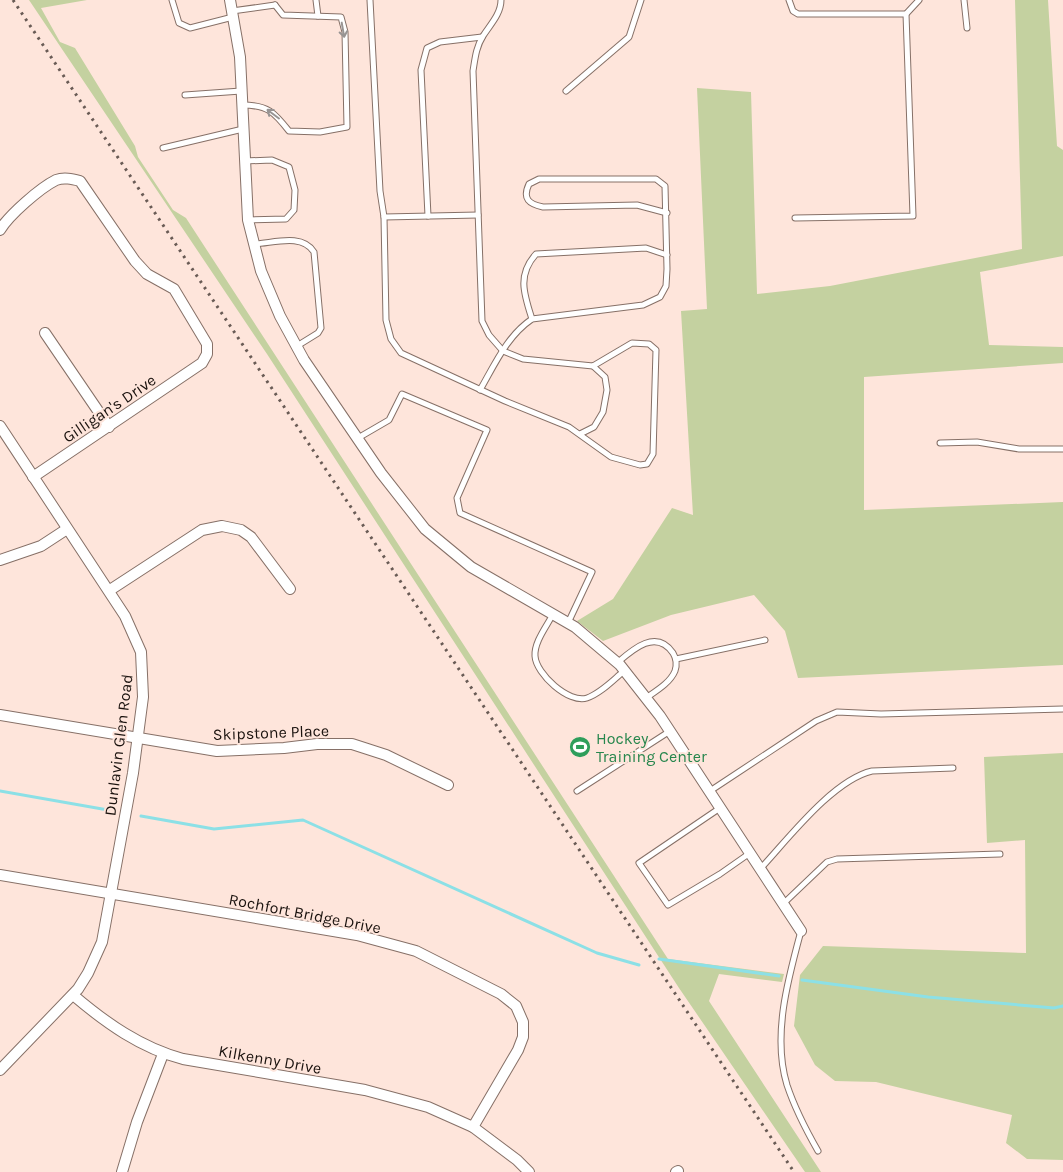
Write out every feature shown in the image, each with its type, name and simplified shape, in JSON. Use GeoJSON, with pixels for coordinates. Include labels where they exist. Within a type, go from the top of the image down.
{"type":"FeatureCollection","features":[{"type":"Feature","properties":{"kind":"street"},"geometry":{"type":"LineString","coordinates":[[230,0],[240,58],[248,220],[261,271],[296,346],[381,473],[425,529],[472,567],[568,623],[620,667],[670,730],[801,930]]}},
{"type":"Feature","properties":{"kind":"street","name":"Gilligan's Drive"},"geometry":{"type":"LineString","coordinates":[[0,230],[8,217],[57,180],[68,178],[80,181],[135,261],[147,274],[174,289],[207,344],[207,354],[202,363],[109,427],[33,476]]}},
{"type":"Feature","properties":{"kind":"street"},"geometry":{"type":"LineString","coordinates":[[45,333],[109,427]]}},
{"type":"Feature","properties":{"kind":"street","name":"Dunlavin Glen Road"},"geometry":{"type":"LineString","coordinates":[[0,426],[67,529],[110,590],[134,633],[141,652],[143,697],[138,738],[107,922],[96,957],[73,996],[0,1070]]}},
{"type":"Feature","properties":{"kind":"street"},"geometry":{"type":"LineString","coordinates":[[110,590],[202,530],[222,526],[241,530],[251,537],[290,589]]}},
{"type":"Feature","properties":{"kind":"street"},"geometry":{"type":"LineString","coordinates":[[0,560],[41,546],[67,529]]}},
{"type":"Feature","properties":{"kind":"street","name":"Skipstone Place"},"geometry":{"type":"LineString","coordinates":[[0,715],[217,751],[284,748],[317,744],[352,744],[386,755],[448,785]]}},
{"type":"Feature","properties":{"kind":"street","name":"Rochfort Bridge Drive"},"geometry":{"type":"LineString","coordinates":[[0,875],[357,935],[416,952],[501,994],[516,1006],[523,1022],[523,1036],[518,1050],[474,1127]]}},
{"type":"Feature","properties":{"kind":"street","name":"Kilkenny Drive"},"geometry":{"type":"LineString","coordinates":[[73,996],[115,1027],[163,1054],[393,1096],[428,1108],[474,1127],[517,1160],[529,1172]]}},
{"type":"Feature","properties":{"kind":"street"},"geometry":{"type":"LineString","coordinates":[[122,1172],[137,1122],[163,1054]]}},
{"type":"Feature","properties":{"kind":"lane"},"geometry":{"type":"LineString","coordinates":[[172,0],[179,23],[190,28],[276,2],[283,15],[341,17],[345,32],[347,127],[320,132],[289,131],[276,114],[259,105],[242,105]]}},
{"type":"Feature","properties":{"kind":"lane"},"geometry":{"type":"LineString","coordinates":[[316,0],[318,16]]}},
{"type":"Feature","properties":{"kind":"lane"},"geometry":{"type":"LineString","coordinates":[[370,0],[380,191],[384,217],[386,320],[391,339],[401,353],[480,390],[569,427],[610,457],[640,465],[646,464],[650,461],[653,454],[656,350],[648,344],[632,343],[593,366]]}},
{"type":"Feature","properties":{"kind":"lane"},"geometry":{"type":"LineString","coordinates":[[501,0],[495,19],[482,37],[475,55],[473,71],[482,322],[489,335],[503,351],[523,359],[593,366],[605,376],[607,390],[603,412],[594,426],[580,434]]}},
{"type":"Feature","properties":{"kind":"lane"},"geometry":{"type":"LineString","coordinates":[[566,91],[629,37],[641,0]]}},
{"type":"Feature","properties":{"kind":"lane"},"geometry":{"type":"LineString","coordinates":[[789,0],[793,11],[798,14],[906,14]]}},
{"type":"Feature","properties":{"kind":"lane"},"geometry":{"type":"LineString","coordinates":[[795,218],[912,216],[906,14],[919,0]]}},
{"type":"Feature","properties":{"kind":"lane"},"geometry":{"type":"LineString","coordinates":[[964,0],[967,28]]}},
{"type":"Feature","properties":{"kind":"lane"},"geometry":{"type":"LineString","coordinates":[[428,216],[421,70],[427,48],[440,42],[482,37]]}},
{"type":"Feature","properties":{"kind":"lane"},"geometry":{"type":"LineString","coordinates":[[185,95],[241,91]]}},
{"type":"Feature","properties":{"kind":"lane"},"geometry":{"type":"LineString","coordinates":[[163,148],[243,130]]}},
{"type":"Feature","properties":{"kind":"lane"},"geometry":{"type":"LineString","coordinates":[[244,161],[272,160],[289,167],[295,190],[294,210],[286,219],[248,220]]}},
{"type":"Feature","properties":{"kind":"lane"},"geometry":{"type":"LineString","coordinates":[[480,390],[519,328],[532,319],[643,305],[660,297],[666,286],[667,213],[665,186],[656,179],[539,179],[529,184],[525,191],[527,200],[532,205],[544,207],[637,205],[667,213]]}},
{"type":"Feature","properties":{"kind":"lane"},"geometry":{"type":"LineString","coordinates":[[384,217],[478,215]]}},
{"type":"Feature","properties":{"kind":"lane"},"geometry":{"type":"LineString","coordinates":[[255,244],[300,240],[309,244],[314,252],[321,328],[318,334],[296,346]]}},
{"type":"Feature","properties":{"kind":"lane"},"geometry":{"type":"LineString","coordinates":[[532,319],[523,279],[527,264],[536,254],[646,248],[667,255]]}},
{"type":"Feature","properties":{"kind":"lane"},"geometry":{"type":"LineString","coordinates":[[357,438],[389,420],[402,394],[487,430],[457,498],[460,513],[592,572],[568,623]]}},
{"type":"Feature","properties":{"kind":"lane"},"geometry":{"type":"LineString","coordinates":[[940,443],[977,442],[1019,449],[1063,448]]}},
{"type":"Feature","properties":{"kind":"lane"},"geometry":{"type":"LineString","coordinates":[[553,614],[535,649],[535,658],[537,664],[556,688],[568,697],[578,700],[588,698],[620,667],[636,646],[658,641],[671,651],[676,659],[675,671],[669,680],[646,698]]}},
{"type":"Feature","properties":{"kind":"lane"},"geometry":{"type":"LineString","coordinates":[[676,659],[765,640]]}},
{"type":"Feature","properties":{"kind":"lane"},"geometry":{"type":"LineString","coordinates":[[710,791],[816,721],[837,712],[880,714],[1063,709]]}},
{"type":"Feature","properties":{"kind":"lane"},"geometry":{"type":"LineString","coordinates":[[577,791],[670,730]]}},
{"type":"Feature","properties":{"kind":"lane"},"geometry":{"type":"LineString","coordinates":[[760,868],[811,813],[846,781],[859,774],[872,771],[953,768]]}},
{"type":"Feature","properties":{"kind":"lane"},"geometry":{"type":"LineString","coordinates":[[721,808],[639,863],[668,905],[720,874],[750,852]]}},
{"type":"Feature","properties":{"kind":"lane"},"geometry":{"type":"LineString","coordinates":[[784,904],[827,862],[837,859],[1000,854]]}},
{"type":"Feature","properties":{"kind":"lane"},"geometry":{"type":"LineString","coordinates":[[801,930],[783,1012],[782,1050],[786,1084],[800,1118],[818,1151]]}},
{"type":"Feature","properties":{"kind":"green space"},"geometry":{"type":"Polygon","coordinates":[[[29,0],[87,0],[41,8],[60,42],[75,48],[135,146],[138,157],[173,210],[186,218],[668,959],[784,974],[782,982],[719,974],[709,1001],[821,1172],[805,1172],[679,988],[267,354],[29,0]]]}},
{"type":"Feature","properties":{"kind":"green space"},"geometry":{"type":"Polygon","coordinates":[[[1015,0],[1048,0],[1057,146],[1063,150],[1063,256],[980,272],[989,345],[1063,347],[1063,363],[864,377],[864,510],[1063,502],[1063,665],[798,678],[785,631],[754,595],[671,615],[603,641],[577,621],[613,599],[672,508],[693,515],[681,311],[707,309],[697,88],[751,92],[757,294],[830,286],[1022,249],[1015,0]]]}},
{"type":"Feature","properties":{"kind":"green space"},"geometry":{"type":"Polygon","coordinates":[[[1063,753],[1063,1160],[1027,1159],[1006,1143],[1012,1115],[876,1082],[835,1081],[815,1065],[794,1026],[800,975],[823,946],[1026,953],[1025,840],[987,843],[984,757],[1063,753]]]}},
{"type":"Feature","properties":{"kind":"waterway"},"geometry":{"type":"LineString","coordinates":[[0,791],[108,810]]}},
{"type":"Feature","properties":{"kind":"waterway"},"geometry":{"type":"LineString","coordinates":[[141,816],[214,829],[303,820],[597,953],[639,965]]}},
{"type":"Feature","properties":{"kind":"waterway"},"geometry":{"type":"LineString","coordinates":[[659,959],[779,976]]}},
{"type":"Feature","properties":{"kind":"waterway"},"geometry":{"type":"LineString","coordinates":[[802,980],[928,997],[1054,1008],[1063,1006]]}},
{"type":"Feature","properties":{"kind":"railway"},"geometry":{"type":"LineString","coordinates":[[13,0],[794,1172]]}},
{"type":"Feature","properties":{"kind":"place","name":"Hockey Training Center"},"geometry":{"type":"Point","coordinates":[580,747]}}]}
